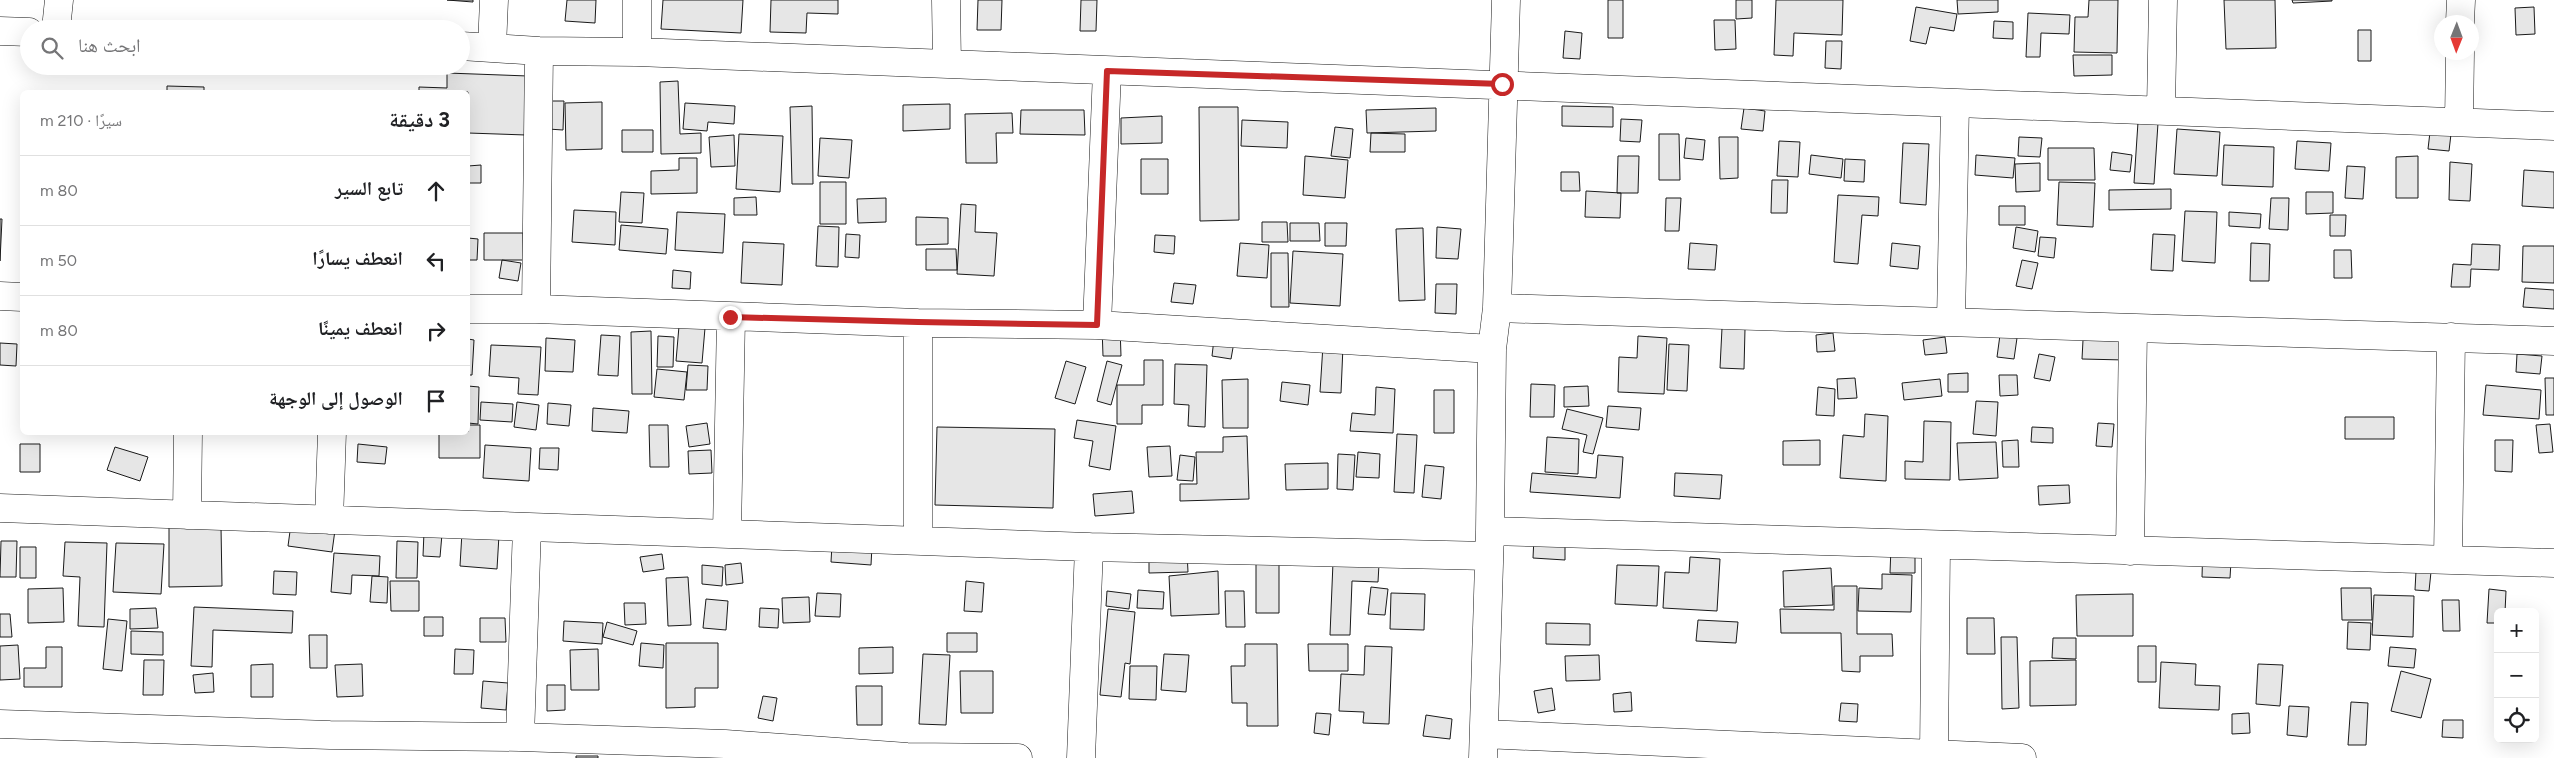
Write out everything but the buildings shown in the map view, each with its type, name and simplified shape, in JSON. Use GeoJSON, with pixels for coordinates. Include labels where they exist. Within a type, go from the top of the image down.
{"type":"FeatureCollection","features":[{"type":"Feature","properties":{"kind":"street"},"geometry":{"type":"LineString","coordinates":[[57,20],[59,0]]}},
{"type":"Feature","properties":{"kind":"street"},"geometry":{"type":"LineString","coordinates":[[492,46],[494,0]]}},
{"type":"Feature","properties":{"kind":"street"},"geometry":{"type":"LineString","coordinates":[[637,0],[637,52]]}},
{"type":"Feature","properties":{"kind":"street"},"geometry":{"type":"LineString","coordinates":[[946,0],[946,64]]}},
{"type":"Feature","properties":{"kind":"street"},"geometry":{"type":"LineString","coordinates":[[1506,0],[1502,84],[1497,308],[1492,349],[1490,543],[1483,746],[1934,754],[2022,758]]}},
{"type":"Feature","properties":{"kind":"street"},"geometry":{"type":"LineString","coordinates":[[2161,109],[2163,0]]}},
{"type":"Feature","properties":{"kind":"street"},"geometry":{"type":"LineString","coordinates":[[2460,15],[2461,0]]}},
{"type":"Feature","properties":{"kind":"street"},"geometry":{"type":"LineString","coordinates":[[0,32],[20,32]]}},
{"type":"Feature","properties":{"kind":"street"},"geometry":{"type":"LineString","coordinates":[[470,46],[492,46],[539,51],[637,52],[1107,71],[1502,84],[2554,126]]}},
{"type":"Feature","properties":{"kind":"street"},"geometry":{"type":"LineString","coordinates":[[536,309],[539,51]]}},
{"type":"Feature","properties":{"kind":"street"},"geometry":{"type":"LineString","coordinates":[[2459,122],[2460,60]]}},
{"type":"Feature","properties":{"kind":"street"},"geometry":{"type":"LineString","coordinates":[[1097,325],[1107,71]]}},
{"type":"Feature","properties":{"kind":"street"},"geometry":{"type":"LineString","coordinates":[[1951,322],[1955,103]]}},
{"type":"Feature","properties":{"kind":"street"},"geometry":{"type":"LineString","coordinates":[[0,296],[20,297]]}},
{"type":"Feature","properties":{"kind":"street"},"geometry":{"type":"LineString","coordinates":[[1497,308],[2554,341]]}},
{"type":"Feature","properties":{"kind":"street"},"geometry":{"type":"LineString","coordinates":[[470,309],[536,309],[730,317],[1097,325],[1492,349]]}},
{"type":"Feature","properties":{"kind":"street"},"geometry":{"type":"LineString","coordinates":[[727,533],[730,317]]}},
{"type":"Feature","properties":{"kind":"street"},"geometry":{"type":"LineString","coordinates":[[918,322],[918,541]]}},
{"type":"Feature","properties":{"kind":"street"},"geometry":{"type":"LineString","coordinates":[[2130,551],[2133,328]]}},
{"type":"Feature","properties":{"kind":"street"},"geometry":{"type":"LineString","coordinates":[[2448,559],[2451,337]]}},
{"type":"Feature","properties":{"kind":"street"},"geometry":{"type":"LineString","coordinates":[[187,515],[188,435]]}},
{"type":"Feature","properties":{"kind":"street"},"geometry":{"type":"LineString","coordinates":[[329,520],[332,435]]}},
{"type":"Feature","properties":{"kind":"street"},"geometry":{"type":"LineString","coordinates":[[0,508],[1089,546],[1490,543],[1936,545],[2554,563]]}},
{"type":"Feature","properties":{"kind":"street"},"geometry":{"type":"LineString","coordinates":[[520,737],[527,527]]}},
{"type":"Feature","properties":{"kind":"street"},"geometry":{"type":"LineString","coordinates":[[1934,754],[1936,545]]}},
{"type":"Feature","properties":{"kind":"street"},"geometry":{"type":"LineString","coordinates":[[1081,758],[1089,546]]}},
{"type":"Feature","properties":{"kind":"street"},"geometry":{"type":"LineString","coordinates":[[0,724],[330,747],[520,737],[725,751],[907,758],[1018,758]]}},
{"type":"Feature","properties":{"kind":"route"},"geometry":{"type":"LineString","coordinates":[[730,317],[1097,325],[1107,71],[1502,84]]}}]}
